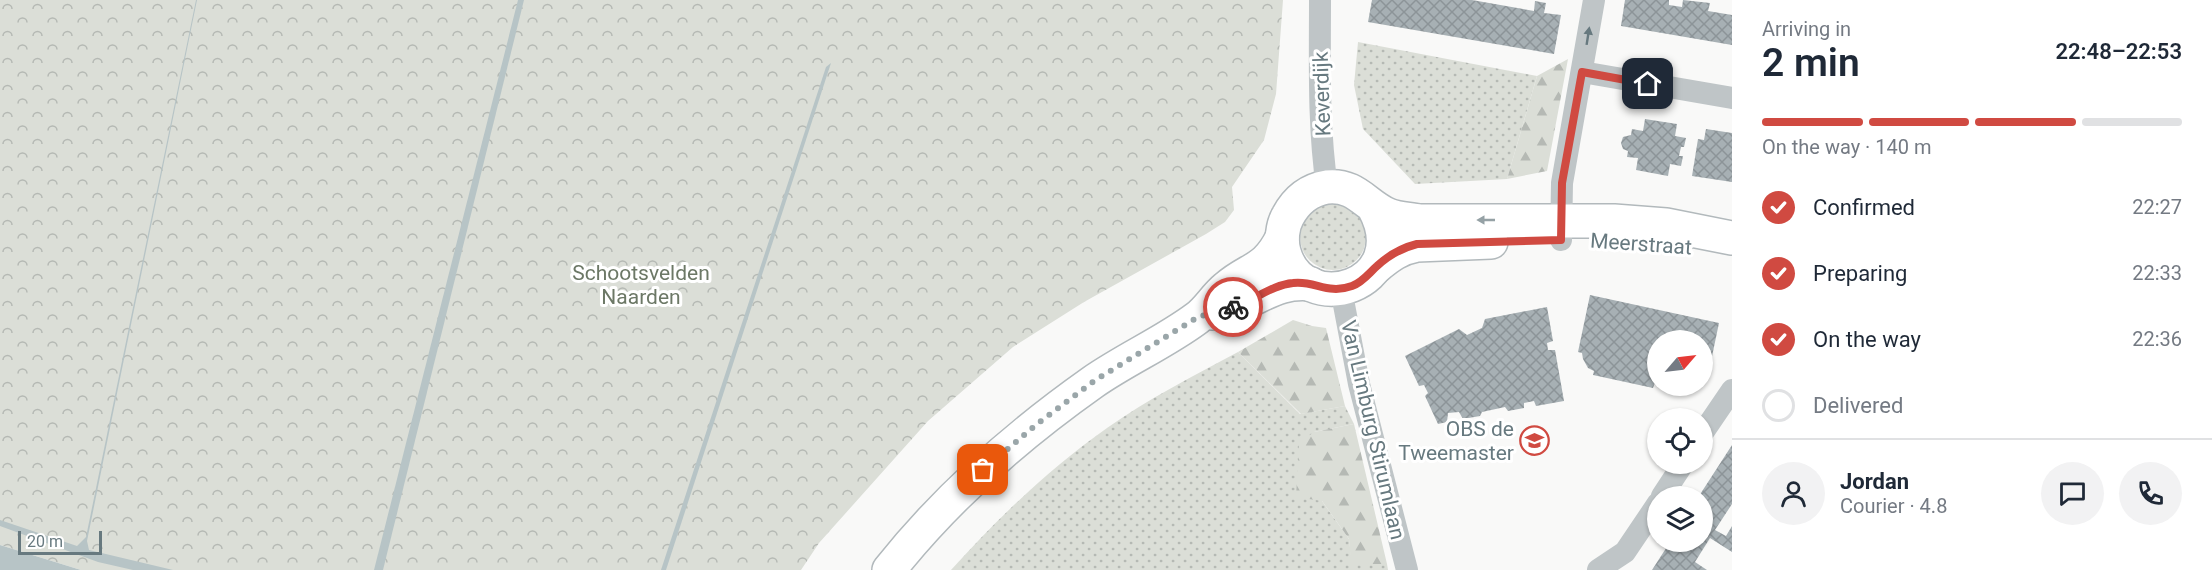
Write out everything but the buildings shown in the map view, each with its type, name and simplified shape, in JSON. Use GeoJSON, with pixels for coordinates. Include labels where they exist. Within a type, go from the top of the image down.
{"type":"FeatureCollection","features":[{"type":"Feature","properties":{"kind":"street","name":"Keverdijk"},"geometry":{"type":"LineString","coordinates":[[1320,0],[1322,116],[1327,188]]}},
{"type":"Feature","properties":{"kind":"street"},"geometry":{"type":"LineString","coordinates":[[1561,230],[1562,183],[1594,0]]}},
{"type":"Feature","properties":{"kind":"street"},"geometry":{"type":"LineString","coordinates":[[1582,72],[1732,98]]}},
{"type":"Feature","properties":{"kind":"street"},"geometry":{"type":"LineString","coordinates":[[889,570],[966,486],[1037,424],[1094,381],[1198,317],[1226,288],[1265,264],[1282,238],[1285,220],[1295,204],[1309,193],[1327,188],[1345,188],[1361,195],[1374,208],[1382,222],[1383,252],[1376,267],[1361,281],[1326,287],[1294,282],[1278,286],[1238,305],[1198,317]]}},
{"type":"Feature","properties":{"kind":"street","name":"Meerstraat"},"geometry":{"type":"LineString","coordinates":[[1374,208],[1389,216],[1419,221],[1561,230],[1614,239],[1732,253]]}},
{"type":"Feature","properties":{"kind":"street","name":"Meerstraat"},"geometry":{"type":"LineString","coordinates":[[1376,267],[1392,254],[1417,244],[1561,230],[1614,221],[1666,225],[1732,238]]}},
{"type":"Feature","properties":{"kind":"street"},"geometry":{"type":"LineString","coordinates":[[1282,238],[1287,260],[1301,278],[1326,287]]}},
{"type":"Feature","properties":{"kind":"street","name":"Van Limburg Stirumlaan"},"geometry":{"type":"LineString","coordinates":[[1326,287],[1359,384],[1407,570]]}},
{"type":"Feature","properties":{"kind":"street"},"geometry":{"type":"LineString","coordinates":[[1713,418],[1732,390]]}},
{"type":"Feature","properties":{"kind":"street"},"geometry":{"type":"LineString","coordinates":[[1598,570],[1625,552],[1647,519]]}},
{"type":"Feature","properties":{"kind":"green space","name":"Schootsvelden Naarden"},"geometry":{"type":"Polygon","coordinates":[[[0,0],[1283,0],[1276,94],[1264,140],[1232,187],[1234,210],[1225,222],[1084,302],[1013,347],[928,421],[819,543],[801,570],[81,570],[0,545],[0,0]]]}},
{"type":"Feature","properties":{"kind":"green space"},"geometry":{"type":"Polygon","coordinates":[[[1358,42],[1537,76],[1507,179],[1415,184],[1363,129],[1354,85],[1358,42]]]}},
{"type":"Feature","properties":{"kind":"green space"},"geometry":{"type":"Polygon","coordinates":[[[1568,59],[1547,171],[1507,179],[1537,76],[1568,59]]]}},
{"type":"Feature","properties":{"kind":"green space"},"geometry":{"type":"Polygon","coordinates":[[[1333,204],[1346,207],[1356,214],[1363,224],[1366,237],[1363,250],[1356,260],[1346,267],[1333,270],[1320,267],[1310,260],[1303,250],[1300,237],[1303,224],[1310,214],[1320,207],[1333,204]]]}},
{"type":"Feature","properties":{"kind":"green space"},"geometry":{"type":"Polygon","coordinates":[[[1293,320],[1326,328],[1345,406],[1301,414],[1238,352],[1293,320]]]}},
{"type":"Feature","properties":{"kind":"green space"},"geometry":{"type":"Polygon","coordinates":[[[1238,352],[1300,414],[1345,406],[1354,424],[1314,432],[1322,501],[1349,539],[1352,564],[1387,564],[1388,570],[951,570],[1025,495],[1086,444],[1123,417],[1238,352]]]}},
{"type":"Feature","properties":{"kind":"green space"},"geometry":{"type":"Polygon","coordinates":[[[1354,424],[1387,564],[1351,564],[1349,539],[1322,501],[1296,497],[1299,443],[1314,432],[1354,424]]]}},
{"type":"Feature","properties":{"kind":"shaded area"},"geometry":{"type":"Polygon","coordinates":[[[196,0],[87,541],[89,550],[173,570],[133,570],[98,562],[0,526],[0,520],[77,546],[86,537],[196,0]]]}},
{"type":"Feature","properties":{"kind":"shaded area"},"geometry":{"type":"Polygon","coordinates":[[[518,0],[524,0],[383,570],[374,570],[518,0]]]}},
{"type":"Feature","properties":{"kind":"shaded area"},"geometry":{"type":"Polygon","coordinates":[[[831,63],[666,570],[661,570],[826,67],[831,63]]]}},
{"type":"Feature","properties":{"kind":"shaded area"},"geometry":{"type":"Polygon","coordinates":[[[0,545],[81,570],[0,570],[0,545]]]}},
{"type":"Feature","properties":{"kind":"way so far"},"geometry":{"type":"LineString","coordinates":[[983,470],[1037,424],[1094,381],[1198,317],[1233,307]]}},
{"type":"Feature","properties":{"kind":"place","name":"OBS de Tweemaster"},"geometry":{"type":"Point","coordinates":[1535,441]}},
{"type":"Feature","properties":{"kind":"route"},"geometry":{"type":"LineString","coordinates":[[1233,307],[1278,286],[1294,282],[1325,289],[1341,289],[1355,285],[1392,254],[1417,244],[1561,240],[1562,183],[1582,72],[1648,84]]}}]}
